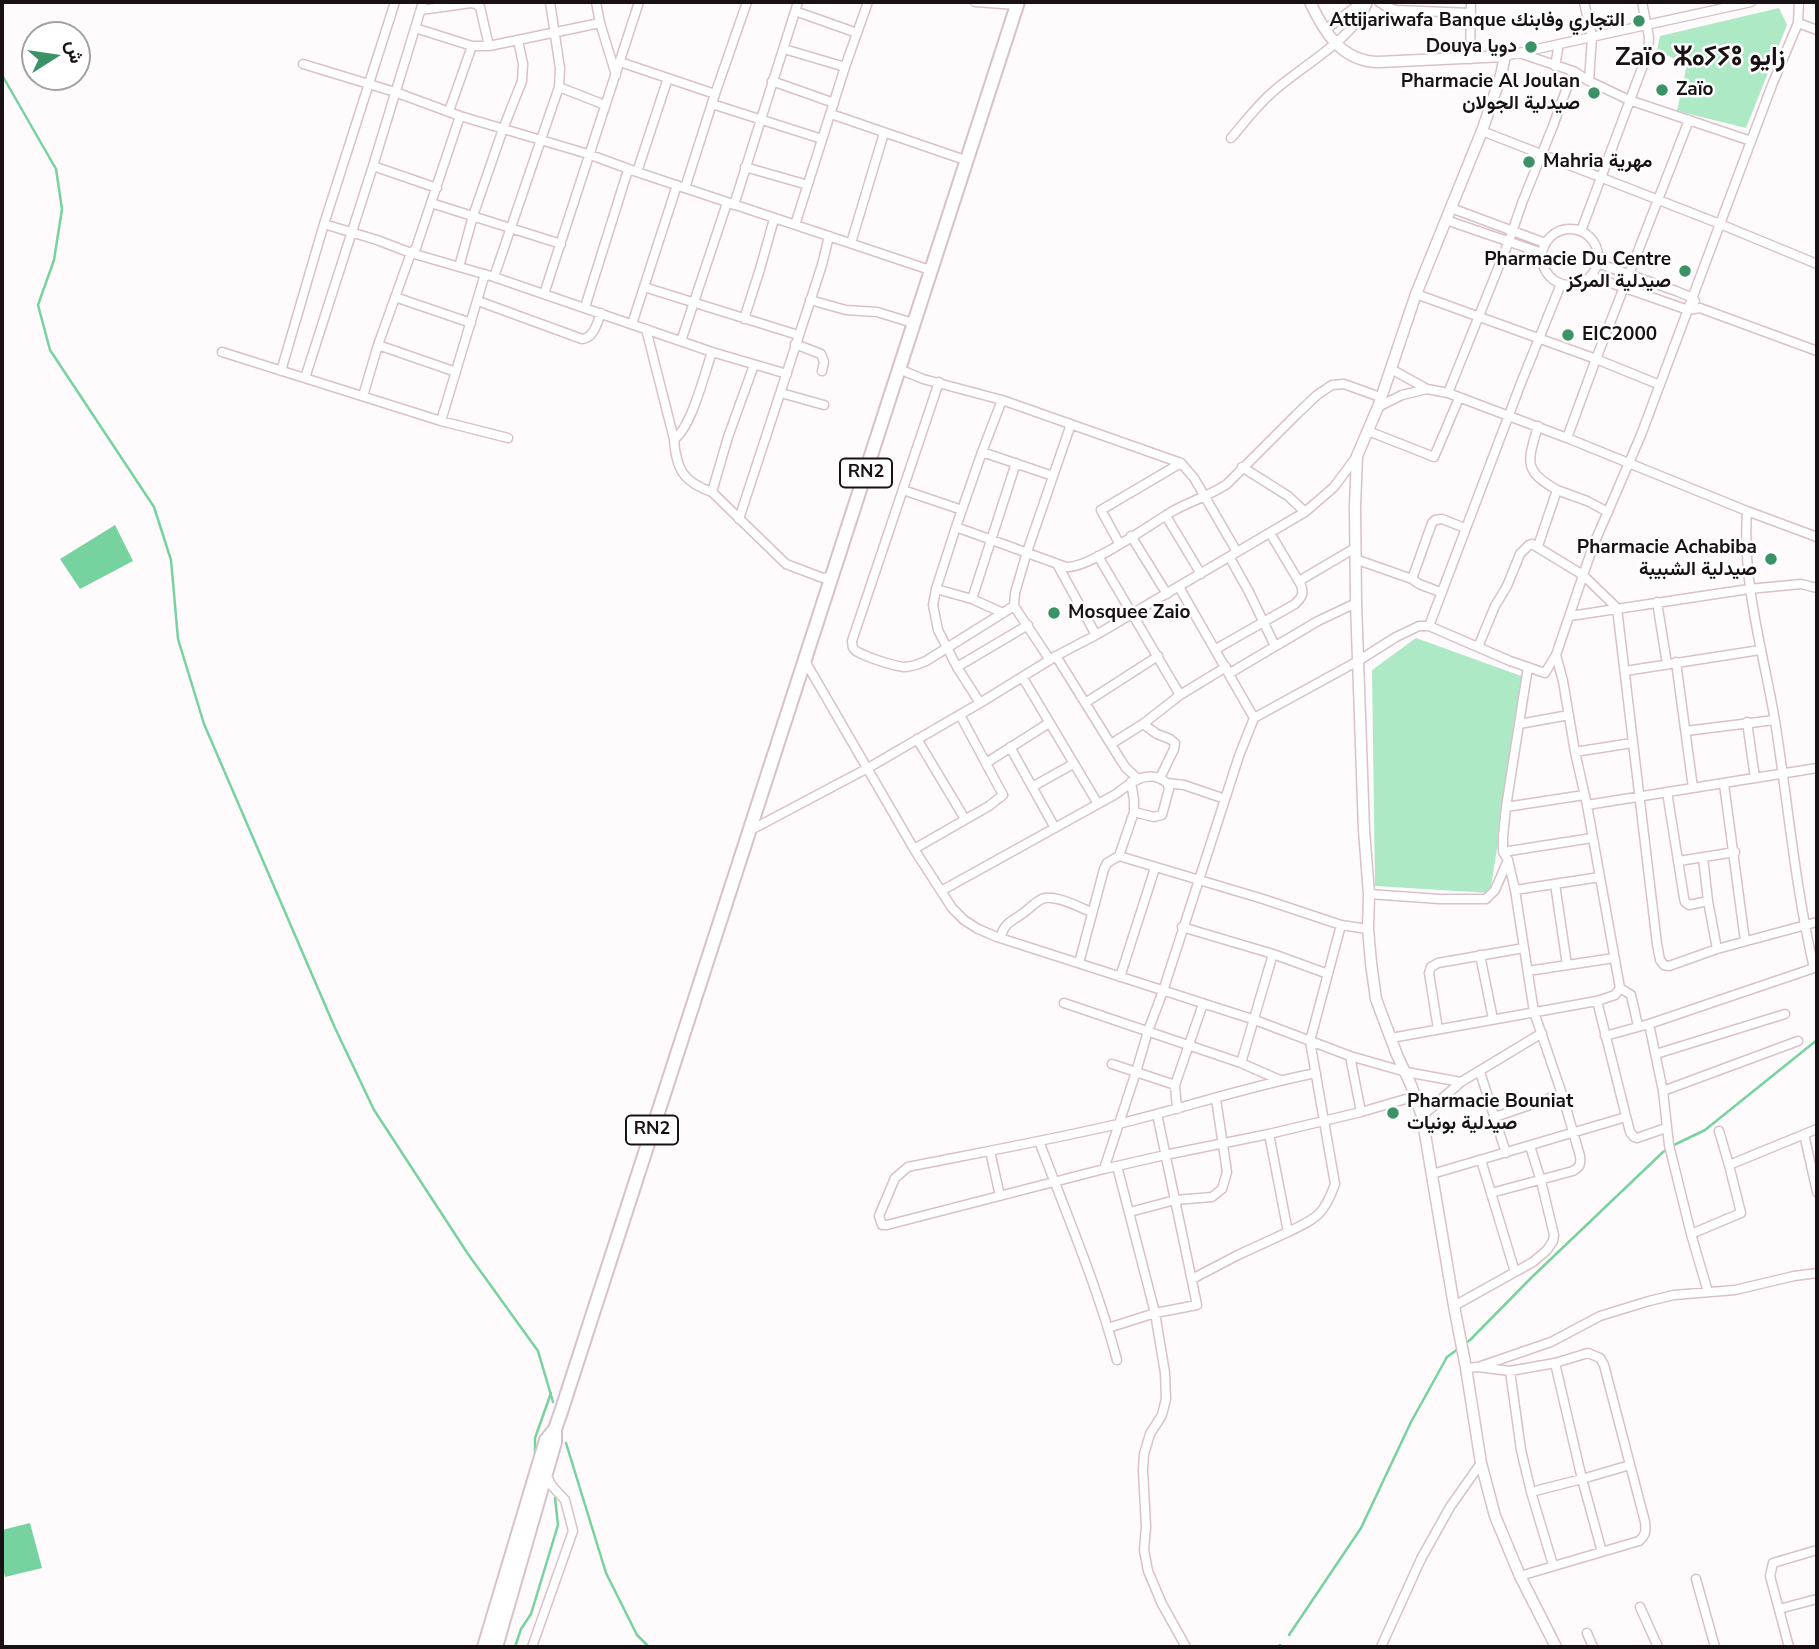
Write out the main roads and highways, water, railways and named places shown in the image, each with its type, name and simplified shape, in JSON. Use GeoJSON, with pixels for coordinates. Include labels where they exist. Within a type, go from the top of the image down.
{"type":"FeatureCollection","features":[{"type":"Feature","properties":{"kind":"highway","name":"RN2"},"geometry":{"type":"LineString","coordinates":[[496,1647],[555,1443],[555,1429],[1017,3]]}},
{"type":"Feature","properties":{"kind":"highway","name":"RN2"},"geometry":{"type":"LineString","coordinates":[[484,1647],[546,1440],[555,1429]]}},
{"type":"Feature","properties":{"kind":"waterway"},"geometry":{"type":"LineString","coordinates":[[2,75],[56,169],[62,209],[54,260],[38,305],[50,350],[154,507],[171,560],[178,639],[204,724],[335,1028],[374,1110],[468,1254],[538,1351],[553,1402]]}},
{"type":"Feature","properties":{"kind":"waterway"},"geometry":{"type":"LineString","coordinates":[[1463,1345],[1663,1152],[1705,1130],[1817,1040]]}},
{"type":"Feature","properties":{"kind":"waterway"},"geometry":{"type":"LineString","coordinates":[[1289,1635],[1361,1528],[1411,1422],[1447,1357],[1458,1349]]}},
{"type":"Feature","properties":{"kind":"waterway"},"geometry":{"type":"LineString","coordinates":[[535,1454],[535,1438],[551,1393]]}},
{"type":"Feature","properties":{"kind":"waterway"},"geometry":{"type":"LineString","coordinates":[[566,1443],[606,1573],[637,1635],[649,1647]]}},
{"type":"Feature","properties":{"kind":"waterway"},"geometry":{"type":"LineString","coordinates":[[515,1647],[521,1629],[531,1614],[558,1525],[555,1498]]}},
{"type":"Feature","properties":{"kind":"place","name":"Attijariwafa Banque التجاري وفابنك"},"geometry":{"type":"Point","coordinates":[1639,21]}},
{"type":"Feature","properties":{"kind":"place","name":"Douya دويا"},"geometry":{"type":"Point","coordinates":[1531,47]}},
{"type":"Feature","properties":{"kind":"place","name":"Zaïo"},"geometry":{"type":"Point","coordinates":[1662,90]}},
{"type":"Feature","properties":{"kind":"place","name":"Pharmacie Al Joulan صيدلية الجولان"},"geometry":{"type":"Point","coordinates":[1594,93]}},
{"type":"Feature","properties":{"kind":"place","name":"Mahria مهرية"},"geometry":{"type":"Point","coordinates":[1529,162]}},
{"type":"Feature","properties":{"kind":"place","name":"Pharmacie Du Centre صيدلية المركز"},"geometry":{"type":"Point","coordinates":[1685,271]}},
{"type":"Feature","properties":{"kind":"place","name":"EIC2000"},"geometry":{"type":"Point","coordinates":[1568,335]}},
{"type":"Feature","properties":{"kind":"place","name":"Pharmacie Achabiba صيدلية الشبيبة"},"geometry":{"type":"Point","coordinates":[1771,559]}},
{"type":"Feature","properties":{"kind":"place","name":"Mosquee Zaio"},"geometry":{"type":"Point","coordinates":[1054,613]}},
{"type":"Feature","properties":{"kind":"place","name":"Pharmacie Bouniat صيدلية بونيات"},"geometry":{"type":"Point","coordinates":[1393,1113]}},
{"type":"Feature","properties":{"kind":"district","name":"Zaïo ⵣⴰⵢⵢⵓ زايو"},"geometry":{"type":"Point","coordinates":[1700,59]}}]}
